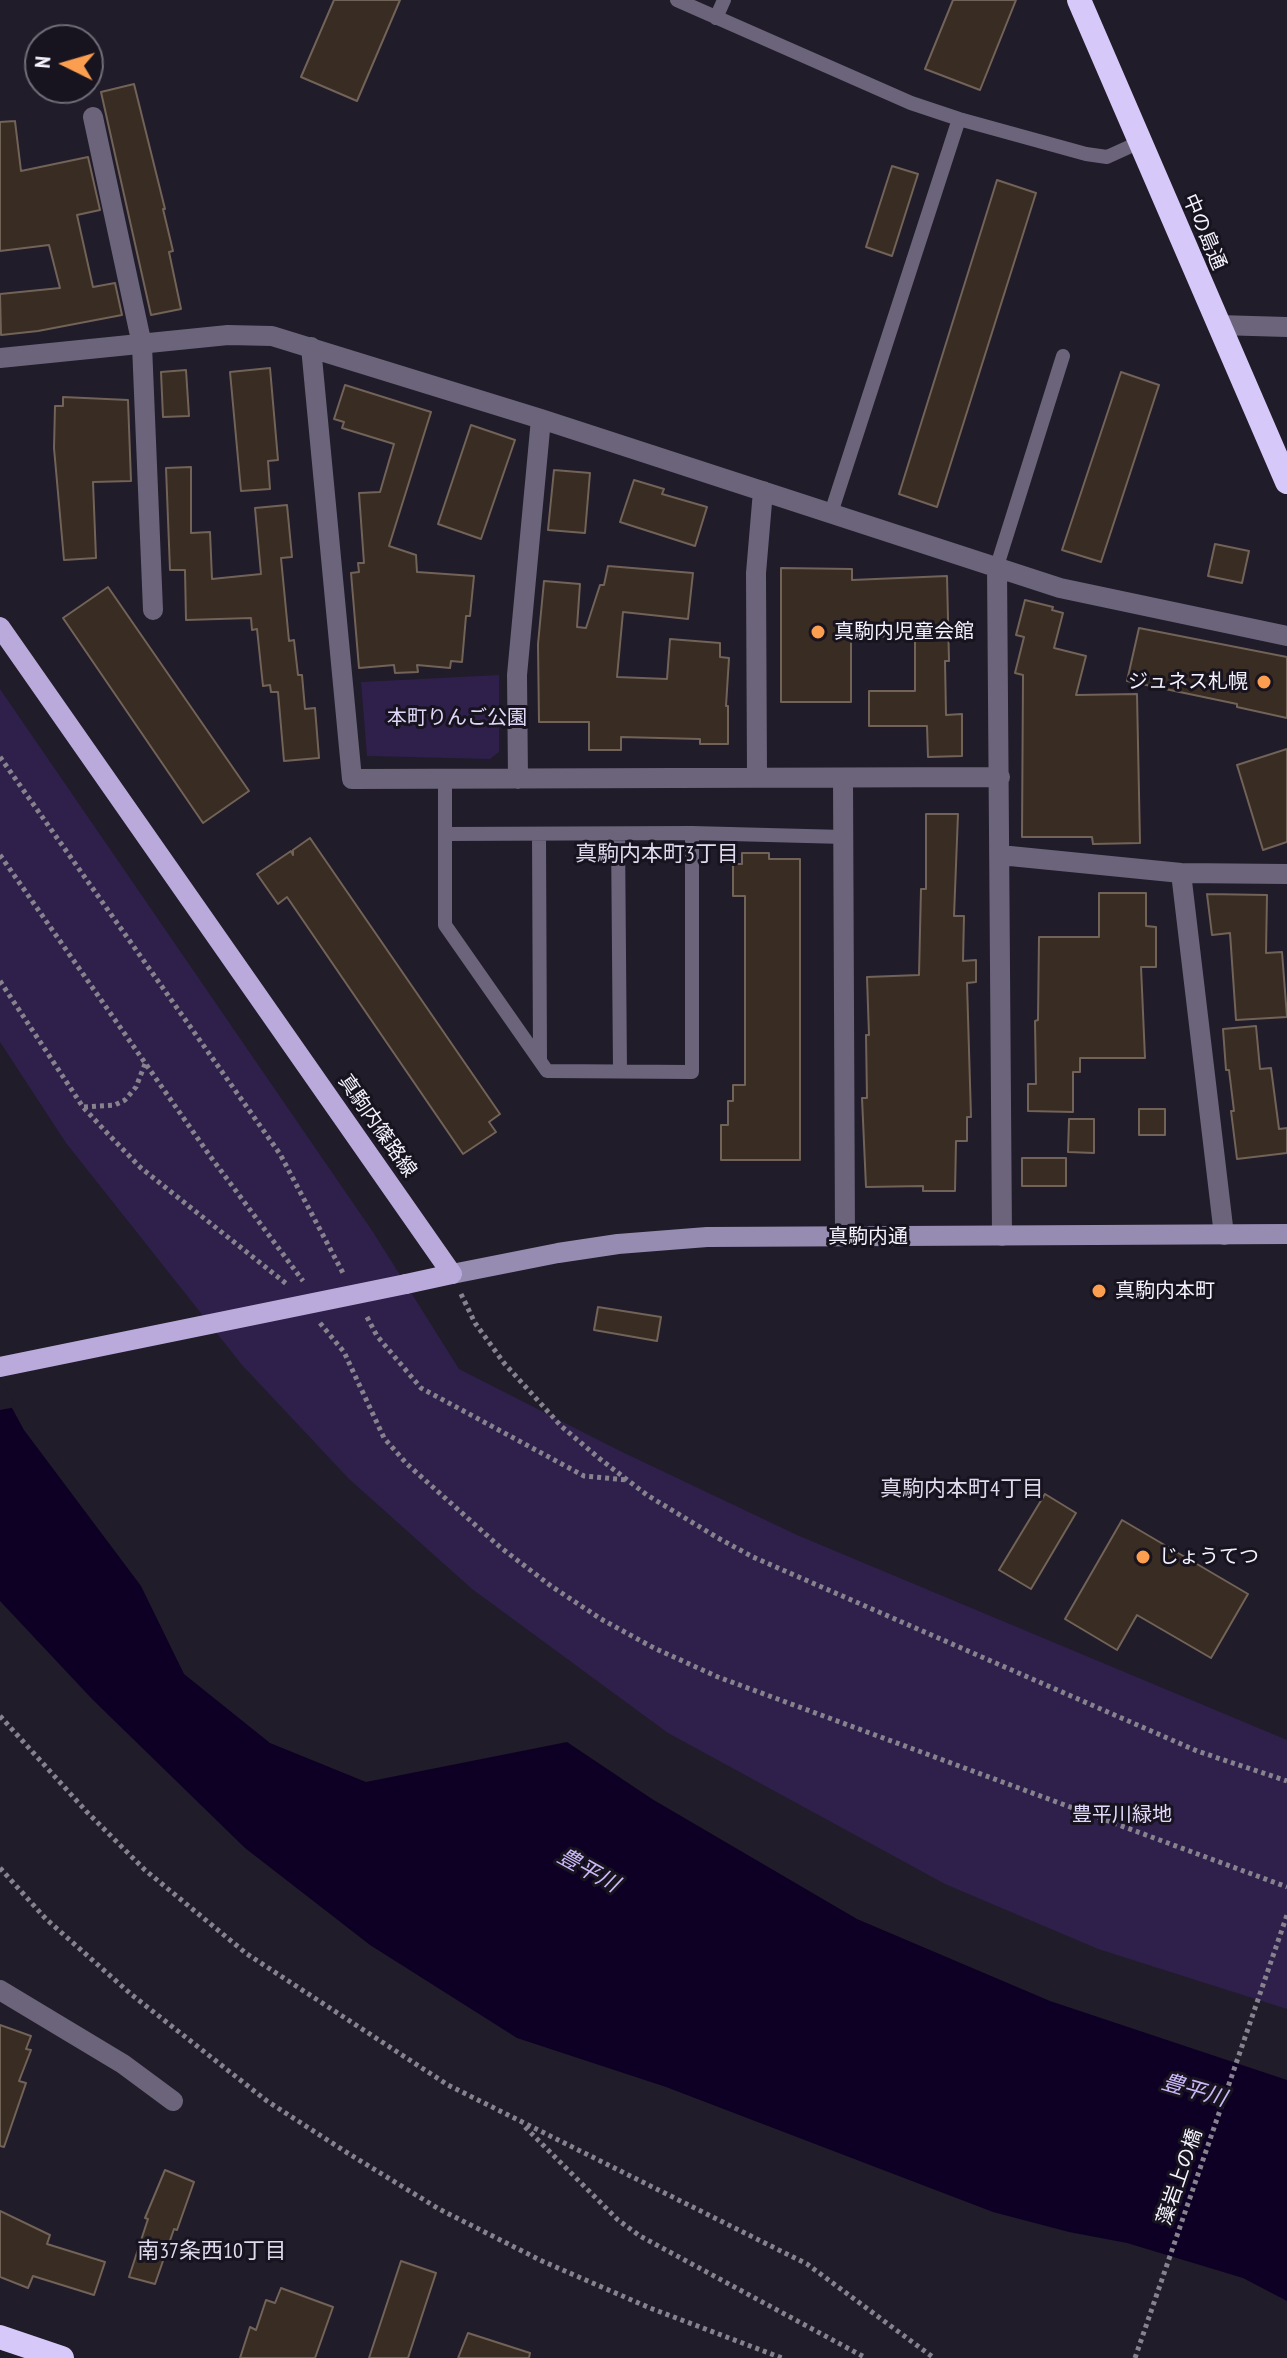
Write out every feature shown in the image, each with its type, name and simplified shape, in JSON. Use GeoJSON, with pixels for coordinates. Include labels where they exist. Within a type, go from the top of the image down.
{"type":"FeatureCollection","features":[{"type":"Feature","properties":{"kind":"highway","name":"中の島通"},"geometry":{"type":"LineString","coordinates":[[1079,0],[1287,482]]}},
{"type":"Feature","properties":{"kind":"highway"},"geometry":{"type":"LineString","coordinates":[[0,2337],[29,2353],[62,2358]]}},
{"type":"Feature","properties":{"kind":"main road","name":"真駒内篠路線"},"geometry":{"type":"LineString","coordinates":[[0,627],[452,1274]]}},
{"type":"Feature","properties":{"kind":"main road"},"geometry":{"type":"LineString","coordinates":[[0,1367],[452,1274]]}},
{"type":"Feature","properties":{"kind":"street"},"geometry":{"type":"LineString","coordinates":[[93,117],[142,345],[153,610]]}},
{"type":"Feature","properties":{"kind":"street"},"geometry":{"type":"LineString","coordinates":[[1218,325],[1287,327]]}},
{"type":"Feature","properties":{"kind":"street"},"geometry":{"type":"LineString","coordinates":[[0,358],[228,335],[272,336],[541,419],[1060,588],[1287,636]]}},
{"type":"Feature","properties":{"kind":"street"},"geometry":{"type":"LineString","coordinates":[[311,347],[352,779],[1000,777]]}},
{"type":"Feature","properties":{"kind":"street"},"geometry":{"type":"LineString","coordinates":[[518,779],[517,675],[541,419]]}},
{"type":"Feature","properties":{"kind":"street"},"geometry":{"type":"LineString","coordinates":[[757,776],[756,573],[763,491]]}},
{"type":"Feature","properties":{"kind":"street"},"geometry":{"type":"LineString","coordinates":[[997,566],[1002,1236]]}},
{"type":"Feature","properties":{"kind":"street"},"geometry":{"type":"LineString","coordinates":[[843,778],[845,1237]]}},
{"type":"Feature","properties":{"kind":"street"},"geometry":{"type":"LineString","coordinates":[[1000,855],[1181,873],[1287,874]]}},
{"type":"Feature","properties":{"kind":"street"},"geometry":{"type":"LineString","coordinates":[[1181,873],[1224,1235]]}},
{"type":"Feature","properties":{"kind":"street","name":"真駒内通"},"geometry":{"type":"LineString","coordinates":[[452,1274],[618,1244],[707,1237],[1287,1234]]}},
{"type":"Feature","properties":{"kind":"street"},"geometry":{"type":"LineString","coordinates":[[0,1990],[123,2064],[173,2101]]}},
{"type":"Feature","properties":{"kind":"lane"},"geometry":{"type":"LineString","coordinates":[[677,0],[911,103],[959,119],[1107,157],[1140,142]]}},
{"type":"Feature","properties":{"kind":"lane"},"geometry":{"type":"LineString","coordinates":[[716,18],[724,0]]}},
{"type":"Feature","properties":{"kind":"lane"},"geometry":{"type":"LineString","coordinates":[[831,513],[959,119]]}},
{"type":"Feature","properties":{"kind":"lane"},"geometry":{"type":"LineString","coordinates":[[997,566],[1063,356]]}},
{"type":"Feature","properties":{"kind":"lane"},"geometry":{"type":"LineString","coordinates":[[445,779],[445,925],[547,1071],[692,1072],[692,833]]}},
{"type":"Feature","properties":{"kind":"lane"},"geometry":{"type":"LineString","coordinates":[[445,834],[692,833],[844,837]]}},
{"type":"Feature","properties":{"kind":"lane"},"geometry":{"type":"LineString","coordinates":[[539,834],[540,1062]]}},
{"type":"Feature","properties":{"kind":"lane"},"geometry":{"type":"LineString","coordinates":[[618,834],[620,1071]]}},
{"type":"Feature","properties":{"kind":"path"},"geometry":{"type":"LineString","coordinates":[[0,757],[280,1154],[347,1280]]}},
{"type":"Feature","properties":{"kind":"path"},"geometry":{"type":"LineString","coordinates":[[0,855],[145,1064],[307,1287]]}},
{"type":"Feature","properties":{"kind":"path"},"geometry":{"type":"LineString","coordinates":[[0,981],[83,1107],[141,1168],[291,1287]]}},
{"type":"Feature","properties":{"kind":"path"},"geometry":{"type":"LineString","coordinates":[[83,1107],[115,1105],[125,1100],[136,1087],[145,1064]]}},
{"type":"Feature","properties":{"kind":"path"},"geometry":{"type":"LineString","coordinates":[[452,1274],[475,1323],[504,1363],[561,1426],[628,1480],[718,1538],[753,1557],[1197,1751],[1287,1781]]}},
{"type":"Feature","properties":{"kind":"path"},"geometry":{"type":"LineString","coordinates":[[362,1308],[377,1336],[421,1388],[584,1476],[628,1480]]}},
{"type":"Feature","properties":{"kind":"path"},"geometry":{"type":"LineString","coordinates":[[322,1311],[384,1438],[407,1464],[500,1547],[551,1586],[614,1626],[718,1677],[1287,1887]]}},
{"type":"Feature","properties":{"kind":"path"},"geometry":{"type":"LineString","coordinates":[[317,1320],[344,1352]]}},
{"type":"Feature","properties":{"kind":"path"},"geometry":{"type":"LineString","coordinates":[[0,1716],[135,1860],[200,1918],[247,1954],[448,2085],[807,2264],[934,2358]]}},
{"type":"Feature","properties":{"kind":"path"},"geometry":{"type":"LineString","coordinates":[[0,1868],[46,1919],[132,1995],[267,2101],[346,2152],[439,2209],[542,2261],[650,2308],[782,2358]]}},
{"type":"Feature","properties":{"kind":"path","name":"藻岩上の橋"},"geometry":{"type":"LineString","coordinates":[[1135,2358],[1287,1915]]}},
{"type":"Feature","properties":{"kind":"path"},"geometry":{"type":"LineString","coordinates":[[522,2124],[618,2220],[640,2236],[866,2358]]}},
{"type":"Feature","properties":{"kind":"green space","name":"本町りんご公園"},"geometry":{"type":"Polygon","coordinates":[[[499,675],[499,752],[490,759],[367,756],[361,682],[499,675]]]}},
{"type":"Feature","properties":{"kind":"green space","name":"豊平川緑地"},"geometry":{"type":"Polygon","coordinates":[[[0,689],[373,1232],[459,1369],[618,1450],[797,1535],[1287,1740],[1287,2009],[1098,1949],[945,1884],[668,1733],[472,1589],[349,1479],[242,1365],[66,1143],[0,1042],[0,689]]]}},
{"type":"Feature","properties":{"kind":"water","name":"豊平川"},"geometry":{"type":"Polygon","coordinates":[[[0,1386],[24,1430],[141,1586],[184,1674],[270,1743],[366,1782],[567,1742],[652,1799],[857,1919],[1050,2001],[1287,2080],[1287,2301],[1243,2278],[1127,2243],[993,2212],[666,2087],[517,2038],[370,1945],[245,1848],[93,1700],[0,1601],[0,1386]]]}},
{"type":"Feature","properties":{"kind":"pier"},"geometry":{"type":"Polygon","coordinates":[[[0,1382],[3,1383],[16,1407],[0,1410],[0,1382]]]}},
{"type":"Feature","properties":{"kind":"building"},"geometry":{"type":"Polygon","coordinates":[[[334,0],[400,0],[357,101],[301,77],[334,0]]]}},
{"type":"Feature","properties":{"kind":"building"},"geometry":{"type":"Polygon","coordinates":[[[953,0],[1016,0],[980,90],[925,69],[953,0]]]}},
{"type":"Feature","properties":{"kind":"building"},"geometry":{"type":"Polygon","coordinates":[[[134,84],[165,209],[173,251],[169,252],[181,309],[151,315],[104,104],[104,91],[134,84]]]}},
{"type":"Feature","properties":{"kind":"building"},"geometry":{"type":"Polygon","coordinates":[[[15,121],[21,171],[88,157],[100,210],[77,215],[93,287],[115,283],[122,315],[1,335],[0,294],[60,288],[49,245],[0,251],[0,122],[15,121]]]}},
{"type":"Feature","properties":{"kind":"building"},"geometry":{"type":"Polygon","coordinates":[[[892,166],[918,174],[892,256],[866,247],[892,166]]]}},
{"type":"Feature","properties":{"kind":"building"},"geometry":{"type":"Polygon","coordinates":[[[997,180],[1036,193],[937,507],[899,494],[997,180]]]}},
{"type":"Feature","properties":{"kind":"building"},"geometry":{"type":"Polygon","coordinates":[[[270,368],[278,460],[268,461],[270,489],[241,491],[230,372],[270,368]]]}},
{"type":"Feature","properties":{"kind":"building"},"geometry":{"type":"Polygon","coordinates":[[[186,370],[189,416],[163,417],[161,372],[186,370]]]}},
{"type":"Feature","properties":{"kind":"building"},"geometry":{"type":"Polygon","coordinates":[[[1121,372],[1159,385],[1101,562],[1062,550],[1121,372]]]}},
{"type":"Feature","properties":{"kind":"building"},"geometry":{"type":"Polygon","coordinates":[[[345,385],[431,412],[389,546],[416,555],[417,572],[474,576],[462,662],[451,661],[450,668],[417,665],[418,672],[395,673],[394,665],[359,668],[351,573],[359,572],[358,563],[364,563],[359,493],[380,492],[394,444],[342,428],[344,422],[334,419],[345,385]]]}},
{"type":"Feature","properties":{"kind":"building"},"geometry":{"type":"Polygon","coordinates":[[[63,397],[128,400],[131,481],[93,482],[96,558],[64,560],[54,448],[55,406],[63,406],[63,397]]]}},
{"type":"Feature","properties":{"kind":"building"},"geometry":{"type":"Polygon","coordinates":[[[471,425],[515,440],[481,539],[438,524],[471,425]]]}},
{"type":"Feature","properties":{"kind":"building"},"geometry":{"type":"Polygon","coordinates":[[[191,467],[191,533],[210,532],[212,579],[261,574],[255,508],[287,505],[292,557],[281,558],[289,641],[294,640],[305,709],[315,708],[319,758],[284,761],[278,692],[271,692],[270,685],[263,686],[257,629],[252,630],[251,618],[186,620],[185,570],[170,570],[166,468],[191,467]]]}},
{"type":"Feature","properties":{"kind":"building"},"geometry":{"type":"Polygon","coordinates":[[[554,470],[590,473],[585,533],[548,530],[554,470]]]}},
{"type":"Feature","properties":{"kind":"building"},"geometry":{"type":"Polygon","coordinates":[[[634,480],[664,489],[662,494],[707,507],[695,546],[620,522],[634,480]]]}},
{"type":"Feature","properties":{"kind":"building"},"geometry":{"type":"Polygon","coordinates":[[[1215,544],[1249,551],[1242,583],[1208,576],[1215,544]]]}},
{"type":"Feature","properties":{"kind":"building"},"geometry":{"type":"Polygon","coordinates":[[[608,566],[693,573],[688,619],[623,612],[617,677],[667,679],[670,639],[720,643],[720,657],[729,658],[726,706],[728,744],[700,744],[700,739],[621,737],[621,750],[589,750],[589,722],[539,722],[538,644],[544,581],[580,584],[577,627],[586,628],[600,585],[604,585],[608,566]]]}},
{"type":"Feature","properties":{"kind":"building"},"geometry":{"type":"Polygon","coordinates":[[[781,568],[852,569],[852,580],[947,576],[949,661],[945,661],[946,715],[962,714],[962,756],[928,757],[927,726],[869,726],[869,691],[915,691],[915,636],[851,637],[851,702],[781,702],[781,568]]]}},
{"type":"Feature","properties":{"kind":"building"},"geometry":{"type":"Polygon","coordinates":[[[108,587],[249,791],[203,823],[63,618],[108,587]]]}},
{"type":"Feature","properties":{"kind":"building"},"geometry":{"type":"Polygon","coordinates":[[[1025,600],[1053,607],[1052,610],[1063,613],[1054,648],[1086,656],[1076,695],[1137,694],[1140,843],[1093,844],[1092,837],[1022,837],[1023,675],[1015,673],[1024,637],[1016,635],[1025,600]]]}},
{"type":"Feature","properties":{"kind":"building"},"geometry":{"type":"Polygon","coordinates":[[[1139,628],[1287,657],[1287,718],[1127,681],[1139,628]]]}},
{"type":"Feature","properties":{"kind":"building"},"geometry":{"type":"Polygon","coordinates":[[[1287,749],[1287,842],[1263,850],[1237,765],[1287,749]]]}},
{"type":"Feature","properties":{"kind":"building"},"geometry":{"type":"Polygon","coordinates":[[[926,814],[958,814],[954,916],[964,916],[963,961],[976,960],[976,982],[967,983],[971,1117],[967,1117],[967,1141],[956,1141],[955,1191],[923,1191],[923,1186],[866,1187],[862,1098],[867,1098],[867,977],[919,975],[921,889],[926,889],[926,814]]]}},
{"type":"Feature","properties":{"kind":"building"},"geometry":{"type":"Polygon","coordinates":[[[310,838],[500,1114],[489,1122],[496,1132],[463,1154],[287,897],[278,904],[257,874],[291,851],[293,855],[293,850],[310,838]]]}},
{"type":"Feature","properties":{"kind":"building"},"geometry":{"type":"Polygon","coordinates":[[[742,853],[769,853],[769,859],[800,859],[800,1160],[721,1160],[721,1125],[728,1125],[728,1101],[733,1101],[733,1085],[745,1085],[745,896],[733,896],[733,864],[742,864],[742,853]]]}},
{"type":"Feature","properties":{"kind":"building"},"geometry":{"type":"Polygon","coordinates":[[[1099,893],[1146,893],[1146,926],[1156,927],[1156,967],[1141,967],[1145,1058],[1080,1058],[1080,1072],[1073,1072],[1073,1112],[1028,1111],[1028,1084],[1036,1084],[1039,937],[1099,937],[1099,893]]]}},
{"type":"Feature","properties":{"kind":"building"},"geometry":{"type":"Polygon","coordinates":[[[1207,894],[1267,895],[1266,953],[1282,952],[1287,1017],[1236,1020],[1230,933],[1212,935],[1207,894]]]}},
{"type":"Feature","properties":{"kind":"building"},"geometry":{"type":"Polygon","coordinates":[[[1256,1026],[1260,1069],[1271,1068],[1279,1129],[1287,1128],[1287,1153],[1237,1159],[1223,1029],[1256,1026]]]}},
{"type":"Feature","properties":{"kind":"building"},"geometry":{"type":"Polygon","coordinates":[[[1139,1109],[1165,1109],[1165,1135],[1139,1135],[1139,1109]]]}},
{"type":"Feature","properties":{"kind":"building"},"geometry":{"type":"Polygon","coordinates":[[[1069,1119],[1094,1119],[1094,1153],[1068,1152],[1069,1119]]]}},
{"type":"Feature","properties":{"kind":"building"},"geometry":{"type":"Polygon","coordinates":[[[1022,1158],[1066,1158],[1066,1186],[1022,1186],[1022,1158]]]}},
{"type":"Feature","properties":{"kind":"building"},"geometry":{"type":"Polygon","coordinates":[[[598,1307],[661,1317],[657,1341],[594,1330],[598,1307]]]}},
{"type":"Feature","properties":{"kind":"building"},"geometry":{"type":"Polygon","coordinates":[[[1045,1494],[1076,1513],[1031,1589],[999,1570],[1045,1494]]]}},
{"type":"Feature","properties":{"kind":"building","name":"じょうてつ"},"geometry":{"type":"Polygon","coordinates":[[[1122,1520],[1248,1594],[1211,1658],[1137,1615],[1117,1650],[1065,1619],[1122,1520]]]}},
{"type":"Feature","properties":{"kind":"building"},"geometry":{"type":"Polygon","coordinates":[[[0,2025],[31,2036],[26,2049],[31,2050],[19,2081],[26,2083],[4,2147],[0,2146],[0,2025]]]}},
{"type":"Feature","properties":{"kind":"building"},"geometry":{"type":"Polygon","coordinates":[[[165,2170],[194,2182],[155,2284],[129,2277],[148,2219],[145,2218],[165,2170]]]}},
{"type":"Feature","properties":{"kind":"building"},"geometry":{"type":"Polygon","coordinates":[[[0,2211],[50,2235],[47,2244],[105,2262],[94,2295],[33,2276],[28,2288],[0,2277],[0,2211]]]}},
{"type":"Feature","properties":{"kind":"building"},"geometry":{"type":"Polygon","coordinates":[[[401,2261],[436,2273],[408,2358],[369,2358],[401,2261]]]}},
{"type":"Feature","properties":{"kind":"building"},"geometry":{"type":"Polygon","coordinates":[[[281,2288],[333,2307],[315,2358],[240,2358],[250,2327],[256,2330],[266,2300],[275,2303],[281,2288]]]}},
{"type":"Feature","properties":{"kind":"building"},"geometry":{"type":"Polygon","coordinates":[[[468,2333],[530,2353],[529,2358],[458,2358],[468,2333]]]}},
{"type":"Feature","properties":{"kind":"place","name":"真駒内児童会館"},"geometry":{"type":"Point","coordinates":[818,632]}},
{"type":"Feature","properties":{"kind":"place","name":"ジュネス札幌"},"geometry":{"type":"Point","coordinates":[1264,682]}},
{"type":"Feature","properties":{"kind":"place","name":"真駒内本町"},"geometry":{"type":"Point","coordinates":[1099,1291]}},
{"type":"Feature","properties":{"kind":"place","name":"じょうてつ"},"geometry":{"type":"Point","coordinates":[1143,1557]}},
{"type":"Feature","properties":{"kind":"district","name":"真駒内本町3丁目"},"geometry":{"type":"Point","coordinates":[657,855]}},
{"type":"Feature","properties":{"kind":"district","name":"真駒内本町4丁目"},"geometry":{"type":"Point","coordinates":[962,1490]}},
{"type":"Feature","properties":{"kind":"district","name":"南37条西10丁目"},"geometry":{"type":"Point","coordinates":[212,2252]}}]}
